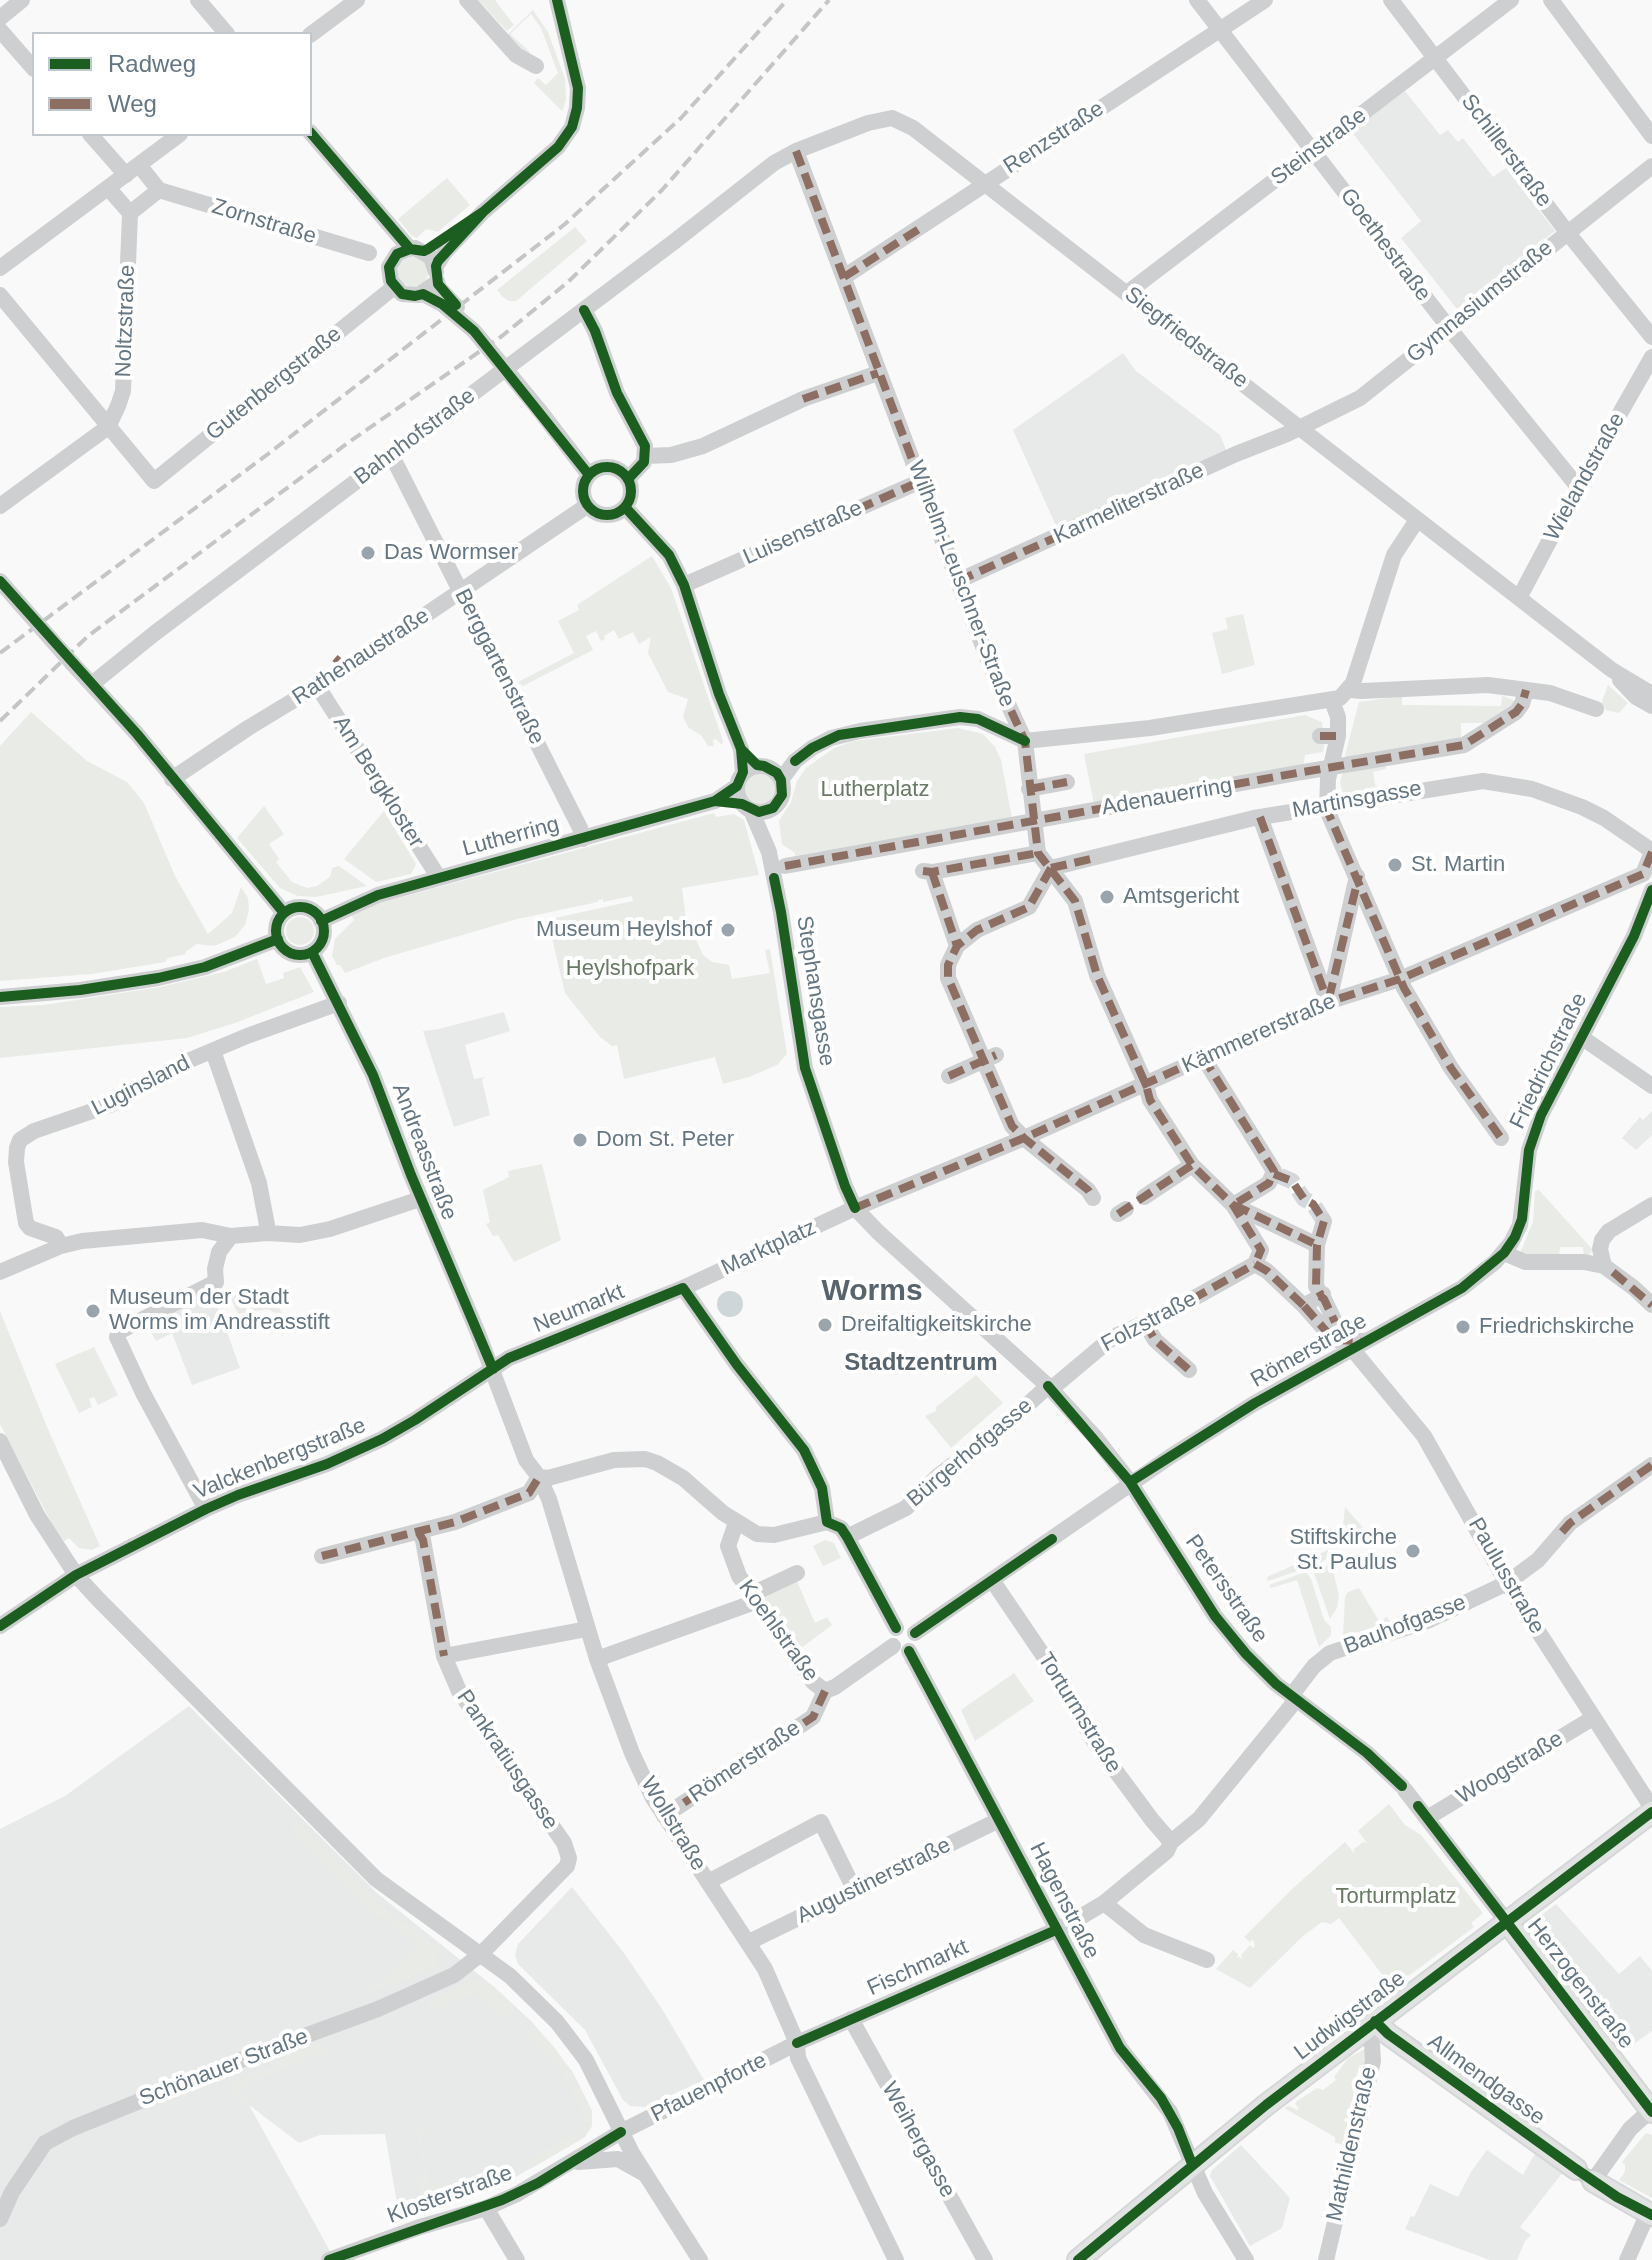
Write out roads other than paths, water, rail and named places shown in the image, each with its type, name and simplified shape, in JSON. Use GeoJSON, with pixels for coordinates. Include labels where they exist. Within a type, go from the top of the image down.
{"type":"FeatureCollection","features":[{"type":"Feature","properties":{"kind":"main road","name":"Ludwigstraße"},"geometry":{"type":"LineString","coordinates":[[1078,2260],[1192,2164],[1652,1810]]}},
{"type":"Feature","properties":{"kind":"main road","name":"Herzogenstraße"},"geometry":{"type":"LineString","coordinates":[[1507,1922],[1652,2110]]}},
{"type":"Feature","properties":{"kind":"main road","name":"Allmendgasse"},"geometry":{"type":"LineString","coordinates":[[1370,2026],[1388,2034],[1585,2175],[1650,2214]]}},
{"type":"Feature","properties":{"kind":"street"},"geometry":{"type":"LineString","coordinates":[[0,18],[22,0]]}},
{"type":"Feature","properties":{"kind":"street"},"geometry":{"type":"LineString","coordinates":[[198,0],[225,32]]}},
{"type":"Feature","properties":{"kind":"street"},"geometry":{"type":"LineString","coordinates":[[312,34],[357,0]]}},
{"type":"Feature","properties":{"kind":"street"},"geometry":{"type":"LineString","coordinates":[[467,0],[516,55],[536,66]]}},
{"type":"Feature","properties":{"kind":"street"},"geometry":{"type":"LineString","coordinates":[[483,212],[410,251],[389,271],[394,287],[410,296],[423,294],[433,285],[445,252],[483,212],[558,147],[572,127],[578,88],[557,0]]}},
{"type":"Feature","properties":{"kind":"street","name":"Goethestraße"},"geometry":{"type":"LineString","coordinates":[[1197,0],[1449,328],[1578,487]]}},
{"type":"Feature","properties":{"kind":"street","name":"Renzstraße"},"geometry":{"type":"LineString","coordinates":[[844,277],[1265,0]]}},
{"type":"Feature","properties":{"kind":"street","name":"Schillerstraße"},"geometry":{"type":"LineString","coordinates":[[1391,0],[1567,232],[1652,337]]}},
{"type":"Feature","properties":{"kind":"street","name":"Steinstraße"},"geometry":{"type":"LineString","coordinates":[[1127,293],[1511,0]]}},
{"type":"Feature","properties":{"kind":"street"},"geometry":{"type":"LineString","coordinates":[[1551,0],[1652,136]]}},
{"type":"Feature","properties":{"kind":"street"},"geometry":{"type":"LineString","coordinates":[[0,30],[32,67]]}},
{"type":"Feature","properties":{"kind":"street","name":"Siegfriedstraße"},"geometry":{"type":"LineString","coordinates":[[739,191],[774,163],[796,151],[877,120],[892,118],[913,128],[1612,670],[1652,694]]}},
{"type":"Feature","properties":{"kind":"street"},"geometry":{"type":"LineString","coordinates":[[312,134],[410,251],[436,274],[474,331],[589,475]]}},
{"type":"Feature","properties":{"kind":"street"},"geometry":{"type":"LineString","coordinates":[[92,136],[159,190],[130,213],[109,189]]}},
{"type":"Feature","properties":{"kind":"street"},"geometry":{"type":"LineString","coordinates":[[0,268],[177,136]]}},
{"type":"Feature","properties":{"kind":"street","name":"Wilhelm-Leuschner-Straße"},"geometry":{"type":"LineString","coordinates":[[796,151],[878,373],[892,390],[921,481],[991,667],[1025,741],[1038,853]]}},
{"type":"Feature","properties":{"kind":"street","name":"Gymnasiumstraße"},"geometry":{"type":"LineString","coordinates":[[1300,427],[1360,398],[1652,166]]}},
{"type":"Feature","properties":{"kind":"street","name":"Zornstraße"},"geometry":{"type":"LineString","coordinates":[[159,190],[369,253]]}},
{"type":"Feature","properties":{"kind":"street","name":"Bahnhofstraße"},"geometry":{"type":"LineString","coordinates":[[92,684],[739,191]]}},
{"type":"Feature","properties":{"kind":"street","name":"Noltzstraße"},"geometry":{"type":"LineString","coordinates":[[108,427],[123,391],[130,213]]}},
{"type":"Feature","properties":{"kind":"street","name":"Gutenbergstraße"},"geometry":{"type":"LineString","coordinates":[[108,427],[154,481],[394,287]]}},
{"type":"Feature","properties":{"kind":"street"},"geometry":{"type":"LineString","coordinates":[[423,294],[442,304],[474,331]]}},
{"type":"Feature","properties":{"kind":"street"},"geometry":{"type":"LineString","coordinates":[[0,295],[108,427],[0,506]]}},
{"type":"Feature","properties":{"kind":"street"},"geometry":{"type":"LineString","coordinates":[[584,310],[595,331],[617,393],[645,446],[646,456],[641,467],[628,479]]}},
{"type":"Feature","properties":{"kind":"street","name":"Wielandstraße"},"geometry":{"type":"LineString","coordinates":[[1519,598],[1652,357]]}},
{"type":"Feature","properties":{"kind":"street"},"geometry":{"type":"LineString","coordinates":[[646,456],[671,455],[703,446],[803,399],[878,373]]}},
{"type":"Feature","properties":{"kind":"street","name":"Karmeliterstraße"},"geometry":{"type":"LineString","coordinates":[[958,581],[1300,427]]}},
{"type":"Feature","properties":{"kind":"street","name":"Berggartenstraße"},"geometry":{"type":"LineString","coordinates":[[391,454],[583,839]]}},
{"type":"Feature","properties":{"kind":"street"},"geometry":{"type":"LineString","coordinates":[[608,467],[620,470],[628,479],[631,496],[625,507],[608,515],[596,512],[588,505],[583,490],[589,475],[597,469],[608,467]]}},
{"type":"Feature","properties":{"kind":"street","name":"Luisenstraße"},"geometry":{"type":"LineString","coordinates":[[684,585],[921,481]]}},
{"type":"Feature","properties":{"kind":"street","name":"Rathenaustraße"},"geometry":{"type":"LineString","coordinates":[[172,779],[248,728],[318,687],[341,663],[461,592],[588,505]]}},
{"type":"Feature","properties":{"kind":"street","name":"Stephansgasse"},"geometry":{"type":"LineString","coordinates":[[625,507],[669,555],[684,585],[719,694],[741,749],[758,775],[782,795],[770,809],[769,852],[805,1068],[855,1208]]}},
{"type":"Feature","properties":{"kind":"street"},"geometry":{"type":"LineString","coordinates":[[1025,741],[1150,728],[1332,701],[1346,695],[1394,555],[1417,520]]}},
{"type":"Feature","properties":{"kind":"street"},"geometry":{"type":"LineString","coordinates":[[0,581],[137,734],[284,913]]}},
{"type":"Feature","properties":{"kind":"street","name":"Siegfriedstraße"},"geometry":{"type":"LineString","coordinates":[[1612,670],[1627,690],[1652,706]]}},
{"type":"Feature","properties":{"kind":"street"},"geometry":{"type":"LineString","coordinates":[[1350,690],[1488,685],[1564,697],[1596,709]]}},
{"type":"Feature","properties":{"kind":"street","name":"Am Bergkloster"},"geometry":{"type":"LineString","coordinates":[[318,687],[439,878]]}},
{"type":"Feature","properties":{"kind":"street","name":"Adenauerring"},"geometry":{"type":"LineString","coordinates":[[785,866],[1464,745],[1516,712],[1526,690]]}},
{"type":"Feature","properties":{"kind":"street"},"geometry":{"type":"LineString","coordinates":[[1332,701],[1338,717],[1338,736],[1330,768],[1327,810],[1359,874],[1400,979],[1451,1068],[1501,1138]]}},
{"type":"Feature","properties":{"kind":"street","name":"Lutherring"},"geometry":{"type":"LineString","coordinates":[[321,921],[367,899],[715,801],[758,775],[795,761],[823,741],[839,735],[960,717],[978,719],[1025,741]]}},
{"type":"Feature","properties":{"kind":"street"},"geometry":{"type":"LineString","coordinates":[[1320,736],[1338,736]]}},
{"type":"Feature","properties":{"kind":"street","name":"Stephansgasse"},"geometry":{"type":"LineString","coordinates":[[758,775],[747,807],[769,852]]}},
{"type":"Feature","properties":{"kind":"street","name":"Martinsgasse"},"geometry":{"type":"LineString","coordinates":[[1051,868],[1260,817],[1467,782],[1496,781],[1532,789],[1594,812],[1652,852]]}},
{"type":"Feature","properties":{"kind":"street"},"geometry":{"type":"LineString","coordinates":[[1029,789],[1067,782]]}},
{"type":"Feature","properties":{"kind":"street","name":"Lutherring"},"geometry":{"type":"LineString","coordinates":[[715,801],[770,809]]}},
{"type":"Feature","properties":{"kind":"street"},"geometry":{"type":"LineString","coordinates":[[1260,817],[1328,1002]]}},
{"type":"Feature","properties":{"kind":"street","name":"Kämmererstraße"},"geometry":{"type":"LineString","coordinates":[[855,1208],[1146,1085],[1328,1002],[1400,979],[1643,874],[1652,852]]}},
{"type":"Feature","properties":{"kind":"street"},"geometry":{"type":"LineString","coordinates":[[957,946],[927,871],[1038,853],[1075,901],[1097,975],[1150,1100],[1192,1165],[1233,1205],[1261,1250],[1255,1264],[1317,1298]]}},
{"type":"Feature","properties":{"kind":"street"},"geometry":{"type":"LineString","coordinates":[[1051,868],[1029,907],[957,946],[948,965],[948,978],[989,1058],[1012,1126],[1088,1190],[1093,1198]]}},
{"type":"Feature","properties":{"kind":"street"},"geometry":{"type":"LineString","coordinates":[[1328,1002],[1344,954],[1359,874]]}},
{"type":"Feature","properties":{"kind":"street","name":"Friedrichstraße"},"geometry":{"type":"LineString","coordinates":[[1504,1253],[1522,1219],[1525,1168],[1541,1115],[1634,936],[1652,891]]}},
{"type":"Feature","properties":{"kind":"street"},"geometry":{"type":"LineString","coordinates":[[302,907],[316,913],[321,921],[324,935],[312,952],[302,955],[292,953],[278,939],[277,925],[284,913],[302,907]]}},
{"type":"Feature","properties":{"kind":"street"},"geometry":{"type":"LineString","coordinates":[[0,997],[80,990],[158,978],[205,967],[278,939]]}},
{"type":"Feature","properties":{"kind":"street","name":"Andreasstraße"},"geometry":{"type":"LineString","coordinates":[[312,952],[373,1075],[420,1199],[493,1369]]}},
{"type":"Feature","properties":{"kind":"street","name":"Luginsland"},"geometry":{"type":"LineString","coordinates":[[61,1246],[54,1236],[32,1229],[26,1223],[16,1162],[20,1140],[34,1131],[110,1105],[151,1080],[213,1051],[339,1003]]}},
{"type":"Feature","properties":{"kind":"street"},"geometry":{"type":"LineString","coordinates":[[1581,1037],[1652,1086]]}},
{"type":"Feature","properties":{"kind":"street"},"geometry":{"type":"LineString","coordinates":[[213,1051],[259,1183],[267,1233]]}},
{"type":"Feature","properties":{"kind":"street"},"geometry":{"type":"LineString","coordinates":[[1203,1057],[1277,1175],[1233,1205]]}},
{"type":"Feature","properties":{"kind":"street"},"geometry":{"type":"LineString","coordinates":[[949,1076],[989,1058]]}},
{"type":"Feature","properties":{"kind":"street"},"geometry":{"type":"LineString","coordinates":[[1144,1197],[1192,1165]]}},
{"type":"Feature","properties":{"kind":"street"},"geometry":{"type":"LineString","coordinates":[[0,1272],[61,1246],[98,1238],[202,1230],[231,1236],[312,1233],[420,1199]]}},
{"type":"Feature","properties":{"kind":"street"},"geometry":{"type":"LineString","coordinates":[[1233,1205],[1317,1245]]}},
{"type":"Feature","properties":{"kind":"street"},"geometry":{"type":"LineString","coordinates":[[1604,1266],[1600,1249],[1609,1231],[1652,1205]]}},
{"type":"Feature","properties":{"kind":"street","name":"Marktplatz"},"geometry":{"type":"LineString","coordinates":[[683,1288],[782,1247],[855,1208]]}},
{"type":"Feature","properties":{"kind":"street","name":"Petersstraße"},"geometry":{"type":"LineString","coordinates":[[855,1208],[875,1230],[1049,1387],[1130,1482],[1215,1616],[1246,1654],[1293,1698],[1367,1753],[1404,1788]]}},
{"type":"Feature","properties":{"kind":"street"},"geometry":{"type":"LineString","coordinates":[[1317,1298],[1317,1245],[1324,1221]]}},
{"type":"Feature","properties":{"kind":"street"},"geometry":{"type":"LineString","coordinates":[[206,1509],[117,1339],[120,1331],[216,1282],[216,1260],[231,1236]]}},
{"type":"Feature","properties":{"kind":"street"},"geometry":{"type":"LineString","coordinates":[[1504,1253],[1525,1262],[1584,1262],[1604,1266],[1652,1305]]}},
{"type":"Feature","properties":{"kind":"street","name":"Römerstraße"},"geometry":{"type":"LineString","coordinates":[[915,1633],[1130,1482],[1241,1412],[1342,1333],[1370,1341],[1462,1288],[1504,1253]]}},
{"type":"Feature","properties":{"kind":"street","name":"Folzstraße"},"geometry":{"type":"LineString","coordinates":[[1049,1387],[1104,1343],[1171,1311],[1255,1264]]}},
{"type":"Feature","properties":{"kind":"street"},"geometry":{"type":"LineString","coordinates":[[683,1288],[704,1308],[804,1450],[822,1488],[827,1522]]}},
{"type":"Feature","properties":{"kind":"street","name":"Neumarkt"},"geometry":{"type":"LineString","coordinates":[[493,1369],[509,1358],[683,1288]]}},
{"type":"Feature","properties":{"kind":"street","name":"Paulusstraße"},"geometry":{"type":"LineString","coordinates":[[1317,1298],[1424,1436],[1507,1583],[1652,1810]]}},
{"type":"Feature","properties":{"kind":"street"},"geometry":{"type":"LineString","coordinates":[[1145,1323],[1155,1340],[1189,1370]]}},
{"type":"Feature","properties":{"kind":"street","name":"Wollstraße"},"geometry":{"type":"LineString","coordinates":[[493,1369],[526,1460],[539,1477],[549,1499],[587,1629],[632,1753],[664,1816],[765,1969],[797,2043],[798,2058],[890,2258]]}},
{"type":"Feature","properties":{"kind":"street","name":"Valckenbergstraße"},"geometry":{"type":"LineString","coordinates":[[0,1626],[76,1575],[206,1509],[354,1453],[415,1420],[493,1369]]}},
{"type":"Feature","properties":{"kind":"street","name":"Bürgerhofgasse"},"geometry":{"type":"LineString","coordinates":[[847,1537],[897,1514],[917,1500],[938,1476],[1001,1429],[1049,1387]]}},
{"type":"Feature","properties":{"kind":"street"},"geometry":{"type":"LineString","coordinates":[[0,1441],[37,1515],[76,1575],[366,1870],[481,1954],[535,2000],[579,2049],[644,2173],[700,2260]]}},
{"type":"Feature","properties":{"kind":"street"},"geometry":{"type":"LineString","coordinates":[[322,1556],[455,1522],[529,1493],[539,1477],[548,1478],[614,1460],[645,1459],[683,1478],[732,1520],[753,1532],[769,1535],[827,1522],[841,1528],[896,1628]]}},
{"type":"Feature","properties":{"kind":"street","name":"Bauhofgasse"},"geometry":{"type":"LineString","coordinates":[[1171,1842],[1199,1819],[1293,1698],[1314,1666],[1330,1653],[1427,1621],[1507,1583],[1538,1560],[1570,1523],[1652,1465]]}},
{"type":"Feature","properties":{"kind":"street","name":"Koehlstraße"},"geometry":{"type":"LineString","coordinates":[[732,1520],[729,1555],[753,1599],[813,1682],[825,1691]]}},
{"type":"Feature","properties":{"kind":"street","name":"Pankratiusgasse"},"geometry":{"type":"LineString","coordinates":[[419,1533],[423,1540],[444,1656],[459,1691],[561,1839],[569,1858],[559,1876],[481,1954]]}},
{"type":"Feature","properties":{"kind":"street"},"geometry":{"type":"LineString","coordinates":[[597,1659],[753,1599],[797,1573]]}},
{"type":"Feature","properties":{"kind":"street","name":"Torturmstraße"},"geometry":{"type":"LineString","coordinates":[[992,1580],[1047,1661],[1095,1743],[1171,1842]]}},
{"type":"Feature","properties":{"kind":"street"},"geometry":{"type":"LineString","coordinates":[[907,1626],[915,1633],[916,1645],[901,1648],[891,1636],[896,1628],[907,1626]]}},
{"type":"Feature","properties":{"kind":"street"},"geometry":{"type":"LineString","coordinates":[[444,1656],[587,1629]]}},
{"type":"Feature","properties":{"kind":"street","name":"Römerstraße"},"geometry":{"type":"LineString","coordinates":[[664,1816],[813,1717],[825,1691],[901,1648]]}},
{"type":"Feature","properties":{"kind":"street","name":"Hagenstraße"},"geometry":{"type":"LineString","coordinates":[[901,1648],[999,1820],[1120,2048],[1170,2112],[1205,2193],[1246,2260]]}},
{"type":"Feature","properties":{"kind":"street","name":"Woogstraße"},"geometry":{"type":"LineString","coordinates":[[1427,1818],[1593,1718]]}},
{"type":"Feature","properties":{"kind":"street","name":"Herzogenstraße"},"geometry":{"type":"LineString","coordinates":[[1404,1788],[1507,1922]]}},
{"type":"Feature","properties":{"kind":"street","name":"Augustinerstraße"},"geometry":{"type":"LineString","coordinates":[[749,1942],[999,1820]]}},
{"type":"Feature","properties":{"kind":"street"},"geometry":{"type":"LineString","coordinates":[[708,1882],[821,1822],[855,1891]]}},
{"type":"Feature","properties":{"kind":"street","name":"Fischmarkt"},"geometry":{"type":"LineString","coordinates":[[797,2043],[1056,1930],[1104,1903],[1167,1851],[1171,1842]]}},
{"type":"Feature","properties":{"kind":"street"},"geometry":{"type":"LineString","coordinates":[[1104,1903],[1144,1935],[1207,1960]]}},
{"type":"Feature","properties":{"kind":"street","name":"Schönauer Straße"},"geometry":{"type":"LineString","coordinates":[[0,2219],[25,2170],[45,2143],[52,2139],[261,2052],[378,2009],[454,1975],[481,1954]]}},
{"type":"Feature","properties":{"kind":"street","name":"Weihergasse"},"geometry":{"type":"LineString","coordinates":[[851,2019],[985,2260]]}},
{"type":"Feature","properties":{"kind":"street","name":"Mathildenstraße"},"geometry":{"type":"LineString","coordinates":[[1326,2260],[1373,2061],[1370,2026]]}},
{"type":"Feature","properties":{"kind":"street","name":"Pfauenpforte"},"geometry":{"type":"LineString","coordinates":[[621,2132],[797,2043]]}},
{"type":"Feature","properties":{"kind":"street"},"geometry":{"type":"LineString","coordinates":[[1585,2175],[1652,2110]]}},
{"type":"Feature","properties":{"kind":"street","name":"Klosterstraße"},"geometry":{"type":"LineString","coordinates":[[329,2260],[420,2227],[486,2208],[528,2189],[621,2132]]}},
{"type":"Feature","properties":{"kind":"street"},"geometry":{"type":"LineString","coordinates":[[567,2164],[618,2159],[644,2173]]}},
{"type":"Feature","properties":{"kind":"street"},"geometry":{"type":"LineString","coordinates":[[486,2208],[517,2260]]}},
{"type":"Feature","properties":{"kind":"street"},"geometry":{"type":"LineString","coordinates":[[1627,2260],[1650,2214]]}},
{"type":"Feature","properties":{"kind":"tunnel"},"geometry":{"type":"LineString","coordinates":[[1280,1176],[1292,1181],[1324,1221]]}},
{"type":"Feature","properties":{"kind":"railway"},"geometry":{"type":"LineString","coordinates":[[0,653],[268,454],[565,224],[681,118],[787,0]]}},
{"type":"Feature","properties":{"kind":"railway"},"geometry":{"type":"LineString","coordinates":[[0,721],[88,636],[349,442],[502,336],[568,282],[662,190],[829,0]]}},
{"type":"Feature","properties":{"kind":"place","name":"Das Wormser"},"geometry":{"type":"Point","coordinates":[368,553]}},
{"type":"Feature","properties":{"kind":"place","name":"St. Martin"},"geometry":{"type":"Point","coordinates":[1395,865]}},
{"type":"Feature","properties":{"kind":"place","name":"Amtsgericht"},"geometry":{"type":"Point","coordinates":[1107,897]}},
{"type":"Feature","properties":{"kind":"place","name":"Museum Heylshof"},"geometry":{"type":"Point","coordinates":[728,930]}},
{"type":"Feature","properties":{"kind":"place","name":"Dom St. Peter"},"geometry":{"type":"Point","coordinates":[580,1140]}},
{"type":"Feature","properties":{"kind":"place","name":"Museum der Stadt Worms im Andreasstift"},"geometry":{"type":"Point","coordinates":[93,1311]}},
{"type":"Feature","properties":{"kind":"place","name":"Dreifaltigkeitskirche"},"geometry":{"type":"Point","coordinates":[825,1325]}},
{"type":"Feature","properties":{"kind":"place","name":"Friedrichskirche"},"geometry":{"type":"Point","coordinates":[1463,1327]}},
{"type":"Feature","properties":{"kind":"place","name":"Stiftskirche St. Paulus"},"geometry":{"type":"Point","coordinates":[1413,1551]}},
{"type":"Feature","properties":{"kind":"district","name":"Worms"},"geometry":{"type":"Point","coordinates":[872,1292]}},
{"type":"Feature","properties":{"kind":"district","name":"Stadtzentrum"},"geometry":{"type":"Point","coordinates":[921,1363]}},
{"type":"Feature","properties":{"kind":"park label","name":"Lutherplatz"},"geometry":{"type":"Point","coordinates":[875,790]}},
{"type":"Feature","properties":{"kind":"park label","name":"Heylshofpark"},"geometry":{"type":"Point","coordinates":[630,969]}},
{"type":"Feature","properties":{"kind":"park label","name":"Torturmplatz"},"geometry":{"type":"Point","coordinates":[1396,1897]}}]}
